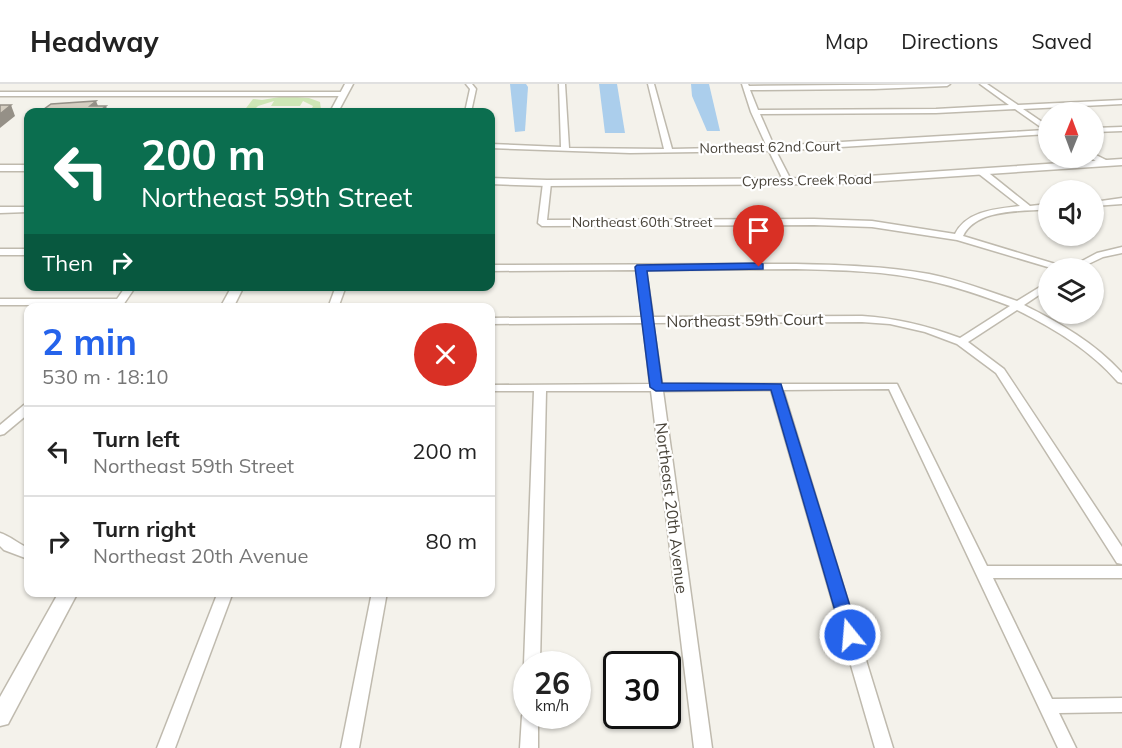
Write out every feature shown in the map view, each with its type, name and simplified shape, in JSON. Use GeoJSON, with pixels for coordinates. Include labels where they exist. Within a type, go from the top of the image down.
{"type":"FeatureCollection","features":[{"type":"Feature","properties":{"kind":"street"},"geometry":{"type":"LineString","coordinates":[[16,94],[29,84]]}},
{"type":"Feature","properties":{"kind":"street"},"geometry":{"type":"LineString","coordinates":[[336,108],[349,84]]}},
{"type":"Feature","properties":{"kind":"street"},"geometry":{"type":"LineString","coordinates":[[469,84],[473,89],[469,108]]}},
{"type":"Feature","properties":{"kind":"street"},"geometry":{"type":"LineString","coordinates":[[562,84],[565,149]]}},
{"type":"Feature","properties":{"kind":"street"},"geometry":{"type":"LineString","coordinates":[[651,84],[668,149]]}},
{"type":"Feature","properties":{"kind":"street"},"geometry":{"type":"LineString","coordinates":[[788,182],[754,112],[745,86],[874,87],[947,84]]}},
{"type":"Feature","properties":{"kind":"street"},"geometry":{"type":"LineString","coordinates":[[983,84],[1038,123]]}},
{"type":"Feature","properties":{"kind":"street"},"geometry":{"type":"LineString","coordinates":[[0,94],[344,94]]}},
{"type":"Feature","properties":{"kind":"street"},"geometry":{"type":"LineString","coordinates":[[754,112],[936,111],[1122,102]]}},
{"type":"Feature","properties":{"kind":"street"},"geometry":{"type":"LineString","coordinates":[[1104,130],[1122,129]]}},
{"type":"Feature","properties":{"kind":"street","name":"Northeast 62nd Court"},"geometry":{"type":"LineString","coordinates":[[495,146],[565,149],[772,148],[1038,131]]}},
{"type":"Feature","properties":{"kind":"street","name":"Cypress Creek Road"},"geometry":{"type":"LineString","coordinates":[[495,181],[788,182],[1122,162]]}},
{"type":"Feature","properties":{"kind":"street"},"geometry":{"type":"LineString","coordinates":[[0,171],[24,171]]}},
{"type":"Feature","properties":{"kind":"street"},"geometry":{"type":"LineString","coordinates":[[982,172],[1029,209]]}},
{"type":"Feature","properties":{"kind":"street","name":"Northeast 60th Street"},"geometry":{"type":"LineString","coordinates":[[546,183],[542,223],[843,222],[893,226],[958,237],[1038,262]]}},
{"type":"Feature","properties":{"kind":"street"},"geometry":{"type":"LineString","coordinates":[[1104,203],[1122,201]]}},
{"type":"Feature","properties":{"kind":"street"},"geometry":{"type":"LineString","coordinates":[[958,237],[965,225],[979,217],[1038,208]]}},
{"type":"Feature","properties":{"kind":"street"},"geometry":{"type":"LineString","coordinates":[[0,210],[24,210]]}},
{"type":"Feature","properties":{"kind":"street"},"geometry":{"type":"LineString","coordinates":[[1094,258],[1122,250]]}},
{"type":"Feature","properties":{"kind":"street"},"geometry":{"type":"LineString","coordinates":[[0,252],[24,252]]}},
{"type":"Feature","properties":{"kind":"street","name":"Northeast 20th Avenue"},"geometry":{"type":"LineString","coordinates":[[641,267],[703,748]]}},
{"type":"Feature","properties":{"kind":"street"},"geometry":{"type":"LineString","coordinates":[[495,268],[870,268],[945,280],[1018,306],[1069,334],[1094,353],[1122,380]]}},
{"type":"Feature","properties":{"kind":"street"},"geometry":{"type":"LineString","coordinates":[[960,342],[1038,292]]}},
{"type":"Feature","properties":{"kind":"street"},"geometry":{"type":"LineString","coordinates":[[0,302],[39,303]]}},
{"type":"Feature","properties":{"kind":"street","name":"Northeast 59th Court"},"geometry":{"type":"LineString","coordinates":[[495,321],[862,319],[890,321],[928,330],[960,342],[1000,371],[1122,559]]}},
{"type":"Feature","properties":{"kind":"street"},"geometry":{"type":"LineString","coordinates":[[776,386],[885,748]]}},
{"type":"Feature","properties":{"kind":"street"},"geometry":{"type":"LineString","coordinates":[[495,388],[893,386],[1067,748]]}},
{"type":"Feature","properties":{"kind":"street"},"geometry":{"type":"LineString","coordinates":[[532,651],[540,388]]}},
{"type":"Feature","properties":{"kind":"street"},"geometry":{"type":"LineString","coordinates":[[0,431],[24,411]]}},
{"type":"Feature","properties":{"kind":"street"},"geometry":{"type":"LineString","coordinates":[[0,538],[9,546],[24,552]]}},
{"type":"Feature","properties":{"kind":"street"},"geometry":{"type":"LineString","coordinates":[[982,572],[1122,572]]}},
{"type":"Feature","properties":{"kind":"street"},"geometry":{"type":"LineString","coordinates":[[0,717],[66,597]]}},
{"type":"Feature","properties":{"kind":"street"},"geometry":{"type":"LineString","coordinates":[[166,748],[224,597]]}},
{"type":"Feature","properties":{"kind":"street"},"geometry":{"type":"LineString","coordinates":[[350,748],[379,597]]}},
{"type":"Feature","properties":{"kind":"street"},"geometry":{"type":"LineString","coordinates":[[1047,706],[1122,705]]}},
{"type":"Feature","properties":{"kind":"street"},"geometry":{"type":"LineString","coordinates":[[529,748],[530,729]]}},
{"type":"Feature","properties":{"kind":"green space"},"geometry":{"type":"Polygon","coordinates":[[[285,96],[309,98],[320,102],[321,108],[312,108],[313,106],[303,101],[300,106],[271,106],[274,101],[256,108],[246,108],[253,99],[262,100],[285,96]]]}},
{"type":"Feature","properties":{"kind":"water"},"geometry":{"type":"Polygon","coordinates":[[[510,84],[526,84],[528,87],[525,131],[515,132],[510,84]]]}},
{"type":"Feature","properties":{"kind":"water"},"geometry":{"type":"Polygon","coordinates":[[[599,84],[617,84],[625,133],[605,133],[599,84]]]}},
{"type":"Feature","properties":{"kind":"water"},"geometry":{"type":"Polygon","coordinates":[[[691,84],[709,84],[720,131],[707,131],[692,96],[691,84]]]}},
{"type":"Feature","properties":{"kind":"building"},"geometry":{"type":"Polygon","coordinates":[[[96,101],[90,106],[106,106],[103,108],[46,108],[51,104],[96,101]]]}},
{"type":"Feature","properties":{"kind":"building"},"geometry":{"type":"Polygon","coordinates":[[[0,105],[11,105],[0,114],[0,105]]]}},
{"type":"Feature","properties":{"kind":"route"},"geometry":{"type":"LineString","coordinates":[[759,267],[641,267],[656,387],[776,386],[850,635]]}}]}
